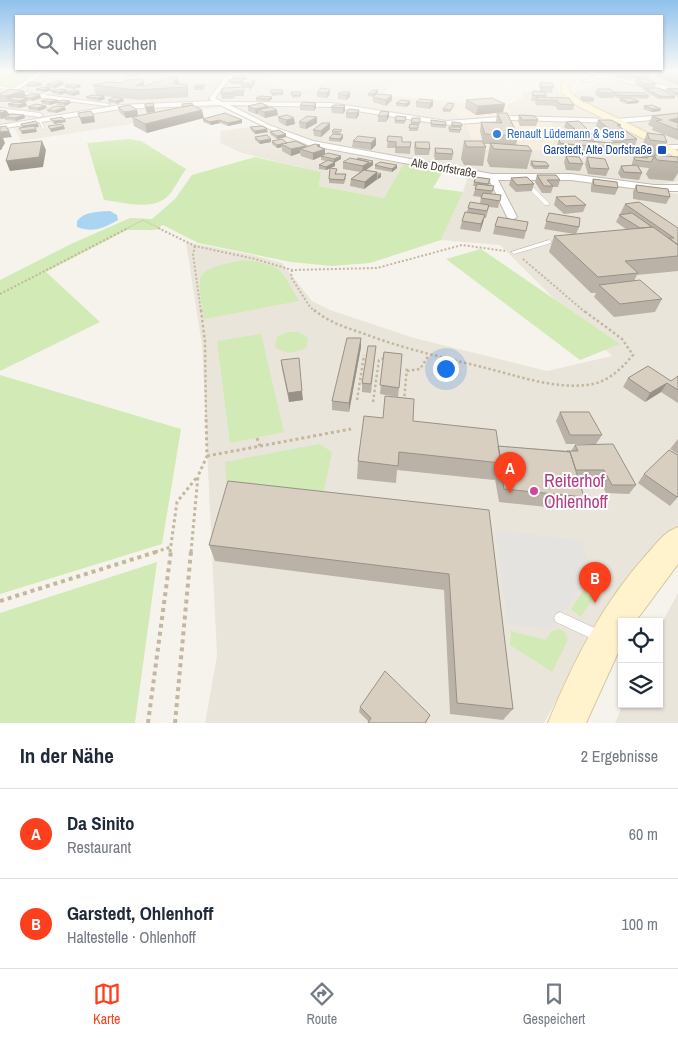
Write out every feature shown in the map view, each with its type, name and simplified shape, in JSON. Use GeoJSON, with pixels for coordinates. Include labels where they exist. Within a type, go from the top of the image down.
{"type":"FeatureCollection","features":[{"type":"Feature","properties":{"kind":"main road"},"geometry":{"type":"LineString","coordinates":[[581,106],[667,147],[678,156]]}},
{"type":"Feature","properties":{"kind":"main road"},"geometry":{"type":"LineString","coordinates":[[567,723],[590,670],[613,625],[645,581],[678,541]]}},
{"type":"Feature","properties":{"kind":"street"},"geometry":{"type":"LineString","coordinates":[[111,106],[120,107]]}},
{"type":"Feature","properties":{"kind":"street"},"geometry":{"type":"LineString","coordinates":[[0,127],[59,116],[137,106]]}},
{"type":"Feature","properties":{"kind":"street","name":"Alte Dorfstraße"},"geometry":{"type":"LineString","coordinates":[[225,106],[311,143],[492,177],[571,177],[654,188],[678,188]]}},
{"type":"Feature","properties":{"kind":"street"},"geometry":{"type":"LineString","coordinates":[[335,106],[446,123],[512,118],[616,122],[678,116]]}},
{"type":"Feature","properties":{"kind":"street"},"geometry":{"type":"LineString","coordinates":[[0,110],[59,116]]}},
{"type":"Feature","properties":{"kind":"street"},"geometry":{"type":"LineString","coordinates":[[667,147],[678,147]]}},
{"type":"Feature","properties":{"kind":"street"},"geometry":{"type":"LineString","coordinates":[[492,177],[512,216]]}},
{"type":"Feature","properties":{"kind":"lane"},"geometry":{"type":"LineString","coordinates":[[39,120],[44,128]]}},
{"type":"Feature","properties":{"kind":"lane"},"geometry":{"type":"LineString","coordinates":[[520,177],[547,204]]}},
{"type":"Feature","properties":{"kind":"lane"},"geometry":{"type":"LineString","coordinates":[[514,252],[549,242]]}},
{"type":"Feature","properties":{"kind":"lane"},"geometry":{"type":"LineString","coordinates":[[560,618],[606,639]]}},
{"type":"Feature","properties":{"kind":"path"},"geometry":{"type":"LineString","coordinates":[[621,147],[667,147]]}},
{"type":"Feature","properties":{"kind":"path"},"geometry":{"type":"LineString","coordinates":[[0,294],[143,220],[196,246],[255,259],[292,270],[377,268],[438,249],[462,245],[514,252],[590,316],[622,339],[633,354],[607,380],[598,384],[569,386],[429,355],[397,346],[326,320],[310,307],[291,277],[292,270]]}},
{"type":"Feature","properties":{"kind":"path"},"geometry":{"type":"LineString","coordinates":[[148,723],[177,502],[198,476],[207,456],[206,342],[193,254],[196,246]]}},
{"type":"Feature","properties":{"kind":"path"},"geometry":{"type":"LineString","coordinates":[[394,352],[397,346]]}},
{"type":"Feature","properties":{"kind":"path"},"geometry":{"type":"LineString","coordinates":[[356,400],[364,355]]}},
{"type":"Feature","properties":{"kind":"path"},"geometry":{"type":"LineString","coordinates":[[407,371],[420,369],[429,355]]}},
{"type":"Feature","properties":{"kind":"path"},"geometry":{"type":"LineString","coordinates":[[374,402],[379,360],[390,357]]}},
{"type":"Feature","properties":{"kind":"path"},"geometry":{"type":"LineString","coordinates":[[404,405],[407,367]]}},
{"type":"Feature","properties":{"kind":"path"},"geometry":{"type":"LineString","coordinates":[[207,456],[351,429]]}},
{"type":"Feature","properties":{"kind":"path"},"geometry":{"type":"LineString","coordinates":[[257,438],[260,446]]}},
{"type":"Feature","properties":{"kind":"path"},"geometry":{"type":"LineString","coordinates":[[175,723],[198,476]]}},
{"type":"Feature","properties":{"kind":"path"},"geometry":{"type":"LineString","coordinates":[[0,601],[171,547]]}},
{"type":"Feature","properties":{"kind":"shaded area"},"geometry":{"type":"Polygon","coordinates":[[[0,106],[120,106],[41,117],[0,125],[0,106]]]}},
{"type":"Feature","properties":{"kind":"shaded area"},"geometry":{"type":"Polygon","coordinates":[[[229,106],[329,106],[446,124],[466,122],[475,149],[554,150],[551,120],[607,122],[655,146],[678,165],[678,181],[656,185],[570,174],[492,175],[315,142],[229,106]]]}},
{"type":"Feature","properties":{"kind":"shaded area"},"geometry":{"type":"Polygon","coordinates":[[[344,106],[457,106],[453,113],[466,120],[448,121],[344,106]]]}},
{"type":"Feature","properties":{"kind":"shaded area"},"geometry":{"type":"Polygon","coordinates":[[[457,106],[506,106],[514,119],[551,120],[554,150],[475,149],[466,120],[453,113],[457,106]]]}},
{"type":"Feature","properties":{"kind":"shaded area"},"geometry":{"type":"Polygon","coordinates":[[[506,106],[577,106],[599,119],[512,116],[506,106]]]}},
{"type":"Feature","properties":{"kind":"shaded area"},"geometry":{"type":"Polygon","coordinates":[[[588,106],[678,106],[678,115],[616,121],[588,106]]]}},
{"type":"Feature","properties":{"kind":"shaded area"},"geometry":{"type":"Polygon","coordinates":[[[125,107],[221,107],[179,113],[125,125],[21,141],[13,126],[125,107]]]}},
{"type":"Feature","properties":{"kind":"shaded area"},"geometry":{"type":"Polygon","coordinates":[[[678,118],[678,148],[629,123],[678,118]]]}},
{"type":"Feature","properties":{"kind":"shaded area"},"geometry":{"type":"Polygon","coordinates":[[[263,125],[312,146],[404,163],[384,198],[319,186],[321,172],[242,153],[220,143],[221,131],[263,125]]]}},
{"type":"Feature","properties":{"kind":"shaded area"},"geometry":{"type":"Polygon","coordinates":[[[468,176],[495,180],[570,180],[678,194],[678,529],[591,637],[544,723],[205,723],[217,656],[202,345],[186,242],[282,263],[312,301],[330,310],[414,338],[547,371],[612,356],[500,245],[441,240],[463,192],[468,176]]]}},
{"type":"Feature","properties":{"kind":"shaded area"},"geometry":{"type":"Polygon","coordinates":[[[495,531],[582,540],[591,572],[552,629],[508,624],[495,531]]]}},
{"type":"Feature","properties":{"kind":"shaded area"},"geometry":{"type":"Polygon","coordinates":[[[678,593],[678,723],[615,723],[621,708],[663,708],[663,621],[678,593]]]}},
{"type":"Feature","properties":{"kind":"green space"},"geometry":{"type":"Polygon","coordinates":[[[129,139],[141,141],[186,169],[169,195],[162,200],[146,205],[138,205],[104,200],[87,143],[129,139]]]}},
{"type":"Feature","properties":{"kind":"green space"},"geometry":{"type":"Polygon","coordinates":[[[255,157],[321,172],[319,186],[384,198],[404,163],[443,171],[433,188],[463,192],[441,240],[370,263],[332,266],[291,262],[198,243],[163,225],[155,230],[127,230],[46,272],[100,322],[0,371],[0,280],[71,244],[130,218],[152,219],[175,199],[192,175],[255,157]]]}},
{"type":"Feature","properties":{"kind":"green space"},"geometry":{"type":"Polygon","coordinates":[[[481,249],[620,344],[580,360],[446,259],[481,249]]]}},
{"type":"Feature","properties":{"kind":"green space"},"geometry":{"type":"Polygon","coordinates":[[[246,260],[275,267],[285,276],[299,301],[204,319],[200,288],[202,275],[220,265],[246,260]]]}},
{"type":"Feature","properties":{"kind":"green space"},"geometry":{"type":"Polygon","coordinates":[[[288,332],[299,332],[308,338],[307,347],[291,353],[275,347],[277,337],[288,332]]]}},
{"type":"Feature","properties":{"kind":"green space"},"geometry":{"type":"Polygon","coordinates":[[[261,334],[284,432],[230,443],[217,341],[261,334]]]}},
{"type":"Feature","properties":{"kind":"green space"},"geometry":{"type":"Polygon","coordinates":[[[0,375],[181,429],[162,544],[0,594],[0,375]]]}},
{"type":"Feature","properties":{"kind":"green space"},"geometry":{"type":"Polygon","coordinates":[[[319,444],[332,452],[322,500],[227,490],[225,462],[319,444]]]}},
{"type":"Feature","properties":{"kind":"green space"},"geometry":{"type":"Polygon","coordinates":[[[157,562],[135,723],[0,723],[0,613],[157,562]]]}},
{"type":"Feature","properties":{"kind":"green space"},"geometry":{"type":"Polygon","coordinates":[[[602,564],[611,571],[581,617],[571,609],[602,564]]]}},
{"type":"Feature","properties":{"kind":"green space"},"geometry":{"type":"Polygon","coordinates":[[[560,629],[564,631],[568,640],[552,672],[510,645],[511,631],[546,640],[552,631],[560,629]]]}},
{"type":"Feature","properties":{"kind":"water"},"geometry":{"type":"Polygon","coordinates":[[[110,211],[117,215],[118,220],[93,230],[77,227],[77,221],[84,215],[110,211]]]}},
{"type":"Feature","properties":{"kind":"building"},"geometry":{"type":"Polygon","coordinates":[[[31,106],[46,106],[37,108],[28,107],[31,106]]]}},
{"type":"Feature","properties":{"kind":"building"},"geometry":{"type":"Polygon","coordinates":[[[56,106],[65,107],[55,111],[47,110],[56,106]]]}},
{"type":"Feature","properties":{"kind":"building"},"geometry":{"type":"Polygon","coordinates":[[[131,106],[137,110],[124,112],[118,107],[131,106]]]}},
{"type":"Feature","properties":{"kind":"building"},"geometry":{"type":"Polygon","coordinates":[[[188,106],[193,106],[202,110],[145,124],[132,117],[188,106]]]}},
{"type":"Feature","properties":{"kind":"building"},"geometry":{"type":"Polygon","coordinates":[[[248,106],[267,106],[268,106],[255,109],[248,106]]]}},
{"type":"Feature","properties":{"kind":"building"},"geometry":{"type":"Polygon","coordinates":[[[333,106],[345,106],[343,108],[331,107],[333,106]]]}},
{"type":"Feature","properties":{"kind":"building"},"geometry":{"type":"Polygon","coordinates":[[[446,106],[453,106],[450,110],[443,109],[446,106]]]}},
{"type":"Feature","properties":{"kind":"building"},"geometry":{"type":"Polygon","coordinates":[[[644,106],[654,106],[661,109],[653,109],[644,106]]]}},
{"type":"Feature","properties":{"kind":"building"},"geometry":{"type":"Polygon","coordinates":[[[271,107],[277,110],[264,112],[258,110],[271,107]]]}},
{"type":"Feature","properties":{"kind":"building"},"geometry":{"type":"Polygon","coordinates":[[[349,109],[359,110],[357,113],[346,113],[349,109]]]}},
{"type":"Feature","properties":{"kind":"building"},"geometry":{"type":"Polygon","coordinates":[[[91,111],[94,116],[80,118],[78,113],[91,111]]]}},
{"type":"Feature","properties":{"kind":"building"},"geometry":{"type":"Polygon","coordinates":[[[381,111],[389,112],[387,116],[378,116],[381,111]]]}},
{"type":"Feature","properties":{"kind":"building"},"geometry":{"type":"Polygon","coordinates":[[[225,113],[242,120],[228,123],[219,120],[210,122],[203,119],[225,113]]]}},
{"type":"Feature","properties":{"kind":"building"},"geometry":{"type":"Polygon","coordinates":[[[497,113],[507,113],[518,136],[485,134],[481,122],[502,123],[497,113]]]}},
{"type":"Feature","properties":{"kind":"building"},"geometry":{"type":"Polygon","coordinates":[[[678,113],[678,118],[669,120],[678,123],[678,130],[656,121],[662,120],[652,116],[678,113]]]}},
{"type":"Feature","properties":{"kind":"building"},"geometry":{"type":"Polygon","coordinates":[[[12,114],[24,115],[15,118],[3,117],[12,114]]]}},
{"type":"Feature","properties":{"kind":"building"},"geometry":{"type":"Polygon","coordinates":[[[287,115],[294,118],[286,120],[278,117],[287,115]]]}},
{"type":"Feature","properties":{"kind":"building"},"geometry":{"type":"Polygon","coordinates":[[[519,115],[535,116],[538,120],[522,120],[519,115]]]}},
{"type":"Feature","properties":{"kind":"building"},"geometry":{"type":"Polygon","coordinates":[[[307,116],[317,117],[306,123],[299,122],[307,116]]]}},
{"type":"Feature","properties":{"kind":"building"},"geometry":{"type":"Polygon","coordinates":[[[396,116],[406,117],[405,121],[395,120],[396,116]]]}},
{"type":"Feature","properties":{"kind":"building"},"geometry":{"type":"Polygon","coordinates":[[[62,117],[65,120],[53,121],[50,119],[62,117]]]}},
{"type":"Feature","properties":{"kind":"building"},"geometry":{"type":"Polygon","coordinates":[[[412,118],[420,118],[420,123],[411,122],[412,118]]]}},
{"type":"Feature","properties":{"kind":"building"},"geometry":{"type":"Polygon","coordinates":[[[431,120],[446,122],[446,125],[431,124],[431,120]]]}},
{"type":"Feature","properties":{"kind":"building"},"geometry":{"type":"Polygon","coordinates":[[[598,120],[611,120],[621,125],[617,125],[637,139],[623,140],[609,132],[613,132],[598,120]]]}},
{"type":"Feature","properties":{"kind":"building"},"geometry":{"type":"Polygon","coordinates":[[[36,121],[38,124],[22,126],[21,124],[36,121]]]}},
{"type":"Feature","properties":{"kind":"building"},"geometry":{"type":"Polygon","coordinates":[[[579,121],[595,137],[577,137],[572,133],[576,133],[572,129],[575,129],[566,122],[579,121]]]}},
{"type":"Feature","properties":{"kind":"building"},"geometry":{"type":"Polygon","coordinates":[[[452,122],[461,123],[462,126],[452,125],[452,122]]]}},
{"type":"Feature","properties":{"kind":"building"},"geometry":{"type":"Polygon","coordinates":[[[322,123],[330,123],[321,131],[313,130],[322,123]]]}},
{"type":"Feature","properties":{"kind":"building"},"geometry":{"type":"Polygon","coordinates":[[[62,124],[64,126],[50,129],[48,126],[62,124]]]}},
{"type":"Feature","properties":{"kind":"building"},"geometry":{"type":"Polygon","coordinates":[[[410,124],[418,125],[418,128],[409,128],[410,124]]]}},
{"type":"Feature","properties":{"kind":"building"},"geometry":{"type":"Polygon","coordinates":[[[6,126],[9,131],[0,132],[0,127],[6,126]]]}},
{"type":"Feature","properties":{"kind":"building"},"geometry":{"type":"Polygon","coordinates":[[[34,126],[36,129],[21,131],[19,128],[34,126]]]}},
{"type":"Feature","properties":{"kind":"building"},"geometry":{"type":"Polygon","coordinates":[[[263,126],[267,129],[255,131],[250,127],[263,126]]]}},
{"type":"Feature","properties":{"kind":"building"},"geometry":{"type":"Polygon","coordinates":[[[449,127],[460,127],[461,130],[449,129],[449,127]]]}},
{"type":"Feature","properties":{"kind":"building"},"geometry":{"type":"Polygon","coordinates":[[[334,129],[342,130],[340,132],[332,131],[334,129]]]}},
{"type":"Feature","properties":{"kind":"building"},"geometry":{"type":"Polygon","coordinates":[[[279,130],[286,134],[277,136],[270,132],[279,130]]]}},
{"type":"Feature","properties":{"kind":"building"},"geometry":{"type":"Polygon","coordinates":[[[647,133],[664,135],[667,142],[650,140],[647,133]]]}},
{"type":"Feature","properties":{"kind":"building"},"geometry":{"type":"Polygon","coordinates":[[[333,134],[343,135],[340,139],[329,138],[333,134]]]}},
{"type":"Feature","properties":{"kind":"building"},"geometry":{"type":"Polygon","coordinates":[[[267,135],[271,139],[259,141],[255,137],[267,135]]]}},
{"type":"Feature","properties":{"kind":"building"},"geometry":{"type":"Polygon","coordinates":[[[358,136],[376,138],[371,143],[353,141],[358,136]]]}},
{"type":"Feature","properties":{"kind":"building"},"geometry":{"type":"Polygon","coordinates":[[[388,136],[402,137],[402,142],[411,142],[410,147],[396,147],[396,142],[387,141],[388,136]]]}},
{"type":"Feature","properties":{"kind":"building"},"geometry":{"type":"Polygon","coordinates":[[[559,138],[610,143],[624,142],[627,147],[560,143],[559,138]]]}},
{"type":"Feature","properties":{"kind":"building"},"geometry":{"type":"Polygon","coordinates":[[[282,139],[287,143],[277,145],[272,141],[282,139]]]}},
{"type":"Feature","properties":{"kind":"building"},"geometry":{"type":"Polygon","coordinates":[[[42,141],[39,157],[6,161],[11,144],[42,141]]]}},
{"type":"Feature","properties":{"kind":"building"},"geometry":{"type":"Polygon","coordinates":[[[296,141],[306,146],[291,149],[281,144],[296,141]]]}},
{"type":"Feature","properties":{"kind":"building"},"geometry":{"type":"Polygon","coordinates":[[[464,141],[482,141],[486,147],[467,147],[464,141]]]}},
{"type":"Feature","properties":{"kind":"building"},"geometry":{"type":"Polygon","coordinates":[[[415,142],[429,142],[430,149],[416,148],[415,142]]]}},
{"type":"Feature","properties":{"kind":"building"},"geometry":{"type":"Polygon","coordinates":[[[490,143],[528,146],[532,151],[494,149],[490,143]]]}},
{"type":"Feature","properties":{"kind":"building"},"geometry":{"type":"Polygon","coordinates":[[[315,144],[325,149],[313,153],[300,149],[315,144]]]}},
{"type":"Feature","properties":{"kind":"building"},"geometry":{"type":"Polygon","coordinates":[[[435,148],[452,149],[453,154],[436,153],[435,148]]]}},
{"type":"Feature","properties":{"kind":"building"},"geometry":{"type":"Polygon","coordinates":[[[328,153],[341,156],[334,159],[321,156],[328,153]]]}},
{"type":"Feature","properties":{"kind":"building"},"geometry":{"type":"Polygon","coordinates":[[[654,155],[678,157],[678,162],[657,160],[654,155]]]}},
{"type":"Feature","properties":{"kind":"building"},"geometry":{"type":"Polygon","coordinates":[[[566,156],[579,157],[583,164],[569,163],[566,156]]]}},
{"type":"Feature","properties":{"kind":"building"},"geometry":{"type":"Polygon","coordinates":[[[648,156],[654,157],[651,162],[635,160],[634,157],[648,158],[648,156]]]}},
{"type":"Feature","properties":{"kind":"building"},"geometry":{"type":"Polygon","coordinates":[[[587,157],[605,159],[609,169],[590,168],[587,157]]]}},
{"type":"Feature","properties":{"kind":"building"},"geometry":{"type":"Polygon","coordinates":[[[350,158],[369,162],[363,166],[343,162],[350,158]]]}},
{"type":"Feature","properties":{"kind":"building"},"geometry":{"type":"Polygon","coordinates":[[[358,158],[373,161],[369,164],[369,162],[358,158]]]}},
{"type":"Feature","properties":{"kind":"building"},"geometry":{"type":"Polygon","coordinates":[[[328,160],[335,162],[326,167],[319,165],[328,160]]]}},
{"type":"Feature","properties":{"kind":"building"},"geometry":{"type":"Polygon","coordinates":[[[531,161],[546,162],[549,166],[534,166],[531,161]]]}},
{"type":"Feature","properties":{"kind":"building"},"geometry":{"type":"Polygon","coordinates":[[[380,162],[397,165],[392,169],[375,165],[380,162]]]}},
{"type":"Feature","properties":{"kind":"building"},"geometry":{"type":"Polygon","coordinates":[[[637,165],[642,173],[624,172],[621,166],[637,165]]]}},
{"type":"Feature","properties":{"kind":"building"},"geometry":{"type":"Polygon","coordinates":[[[330,168],[337,169],[335,174],[346,174],[344,180],[329,179],[330,168]]]}},
{"type":"Feature","properties":{"kind":"building"},"geometry":{"type":"Polygon","coordinates":[[[364,170],[377,172],[365,182],[351,179],[364,170]]]}},
{"type":"Feature","properties":{"kind":"building"},"geometry":{"type":"Polygon","coordinates":[[[537,175],[556,175],[560,180],[547,180],[553,186],[544,186],[537,175]]]}},
{"type":"Feature","properties":{"kind":"building"},"geometry":{"type":"Polygon","coordinates":[[[476,177],[490,179],[488,184],[474,182],[476,177]]]}},
{"type":"Feature","properties":{"kind":"building"},"geometry":{"type":"Polygon","coordinates":[[[527,177],[534,184],[517,185],[511,178],[527,177]]]}},
{"type":"Feature","properties":{"kind":"building"},"geometry":{"type":"Polygon","coordinates":[[[593,179],[617,182],[618,188],[594,185],[593,179]]]}},
{"type":"Feature","properties":{"kind":"building"},"geometry":{"type":"Polygon","coordinates":[[[477,184],[494,186],[492,191],[475,189],[477,184]]]}},
{"type":"Feature","properties":{"kind":"building"},"geometry":{"type":"Polygon","coordinates":[[[636,185],[668,189],[670,197],[637,192],[636,185]]]}},
{"type":"Feature","properties":{"kind":"building"},"geometry":{"type":"Polygon","coordinates":[[[483,193],[501,195],[500,201],[481,198],[483,193]]]}},
{"type":"Feature","properties":{"kind":"building"},"geometry":{"type":"Polygon","coordinates":[[[575,196],[586,205],[566,206],[556,197],[575,196]]]}},
{"type":"Feature","properties":{"kind":"building"},"geometry":{"type":"Polygon","coordinates":[[[470,202],[489,205],[487,211],[468,208],[470,202]]]}},
{"type":"Feature","properties":{"kind":"building"},"geometry":{"type":"Polygon","coordinates":[[[639,202],[678,228],[678,245],[669,238],[674,238],[625,204],[639,202]]]}},
{"type":"Feature","properties":{"kind":"building"},"geometry":{"type":"Polygon","coordinates":[[[465,212],[485,215],[481,224],[462,221],[465,212]]]}},
{"type":"Feature","properties":{"kind":"building"},"geometry":{"type":"Polygon","coordinates":[[[549,213],[580,218],[579,227],[546,221],[549,213]]]}},
{"type":"Feature","properties":{"kind":"building"},"geometry":{"type":"Polygon","coordinates":[[[632,213],[652,227],[640,228],[619,215],[632,213]]]}},
{"type":"Feature","properties":{"kind":"building"},"geometry":{"type":"Polygon","coordinates":[[[498,217],[528,222],[526,231],[495,226],[498,217]]]}},
{"type":"Feature","properties":{"kind":"building"},"geometry":{"type":"Polygon","coordinates":[[[653,227],[678,245],[678,256],[625,261],[638,273],[598,277],[554,236],[653,227]]]}},
{"type":"Feature","properties":{"kind":"building"},"geometry":{"type":"Polygon","coordinates":[[[640,280],[662,299],[620,304],[599,285],[640,280]]]}},
{"type":"Feature","properties":{"kind":"building"},"geometry":{"type":"Polygon","coordinates":[[[347,338],[361,338],[349,403],[332,401],[347,338]]]}},
{"type":"Feature","properties":{"kind":"building"},"geometry":{"type":"Polygon","coordinates":[[[368,346],[376,346],[371,384],[362,383],[368,346]]]}},
{"type":"Feature","properties":{"kind":"building"},"geometry":{"type":"Polygon","coordinates":[[[384,352],[402,354],[399,388],[380,385],[384,352]]]}},
{"type":"Feature","properties":{"kind":"building"},"geometry":{"type":"Polygon","coordinates":[[[299,358],[302,391],[288,393],[281,360],[299,358]]]}},
{"type":"Feature","properties":{"kind":"building"},"geometry":{"type":"Polygon","coordinates":[[[648,366],[671,381],[678,376],[678,390],[667,383],[650,393],[628,378],[648,366]]]}},
{"type":"Feature","properties":{"kind":"building"},"geometry":{"type":"Polygon","coordinates":[[[385,396],[414,399],[413,421],[496,430],[501,463],[399,452],[398,466],[358,461],[364,416],[383,418],[385,396]]]}},
{"type":"Feature","properties":{"kind":"building"},"geometry":{"type":"Polygon","coordinates":[[[560,412],[589,412],[602,435],[570,435],[560,412]]]}},
{"type":"Feature","properties":{"kind":"building"},"geometry":{"type":"Polygon","coordinates":[[[613,444],[636,485],[612,485],[604,470],[576,470],[570,452],[567,451],[578,451],[575,445],[613,444]]]}},
{"type":"Feature","properties":{"kind":"building"},"geometry":{"type":"Polygon","coordinates":[[[498,446],[570,452],[584,497],[504,489],[498,446]]]}},
{"type":"Feature","properties":{"kind":"building"},"geometry":{"type":"Polygon","coordinates":[[[669,450],[678,455],[677,497],[644,474],[669,450]]]}},
{"type":"Feature","properties":{"kind":"building"},"geometry":{"type":"Polygon","coordinates":[[[228,481],[489,510],[513,709],[457,703],[449,574],[209,545],[228,481]]]}},
{"type":"Feature","properties":{"kind":"building"},"geometry":{"type":"Polygon","coordinates":[[[385,671],[430,715],[425,723],[368,723],[371,718],[360,707],[385,671]]]}},
{"type":"Feature","properties":{"kind":"place","name":"Renault Lüdemann & Sens"},"geometry":{"type":"Point","coordinates":[497,134]}},
{"type":"Feature","properties":{"kind":"place","name":"Garstedt, Alte Dorfstraße"},"geometry":{"type":"Point","coordinates":[662,150]}},
{"type":"Feature","properties":{"kind":"place","name":"Reiterhof Ohlenhoff"},"geometry":{"type":"Point","coordinates":[534,491]}},
{"type":"Feature","properties":{"kind":"place","name":"Da Sinito"},"geometry":{"type":"Point","coordinates":[510,493]}},
{"type":"Feature","properties":{"kind":"place","name":"Garstedt, Ohlenhoff"},"geometry":{"type":"Point","coordinates":[595,603]}}]}
